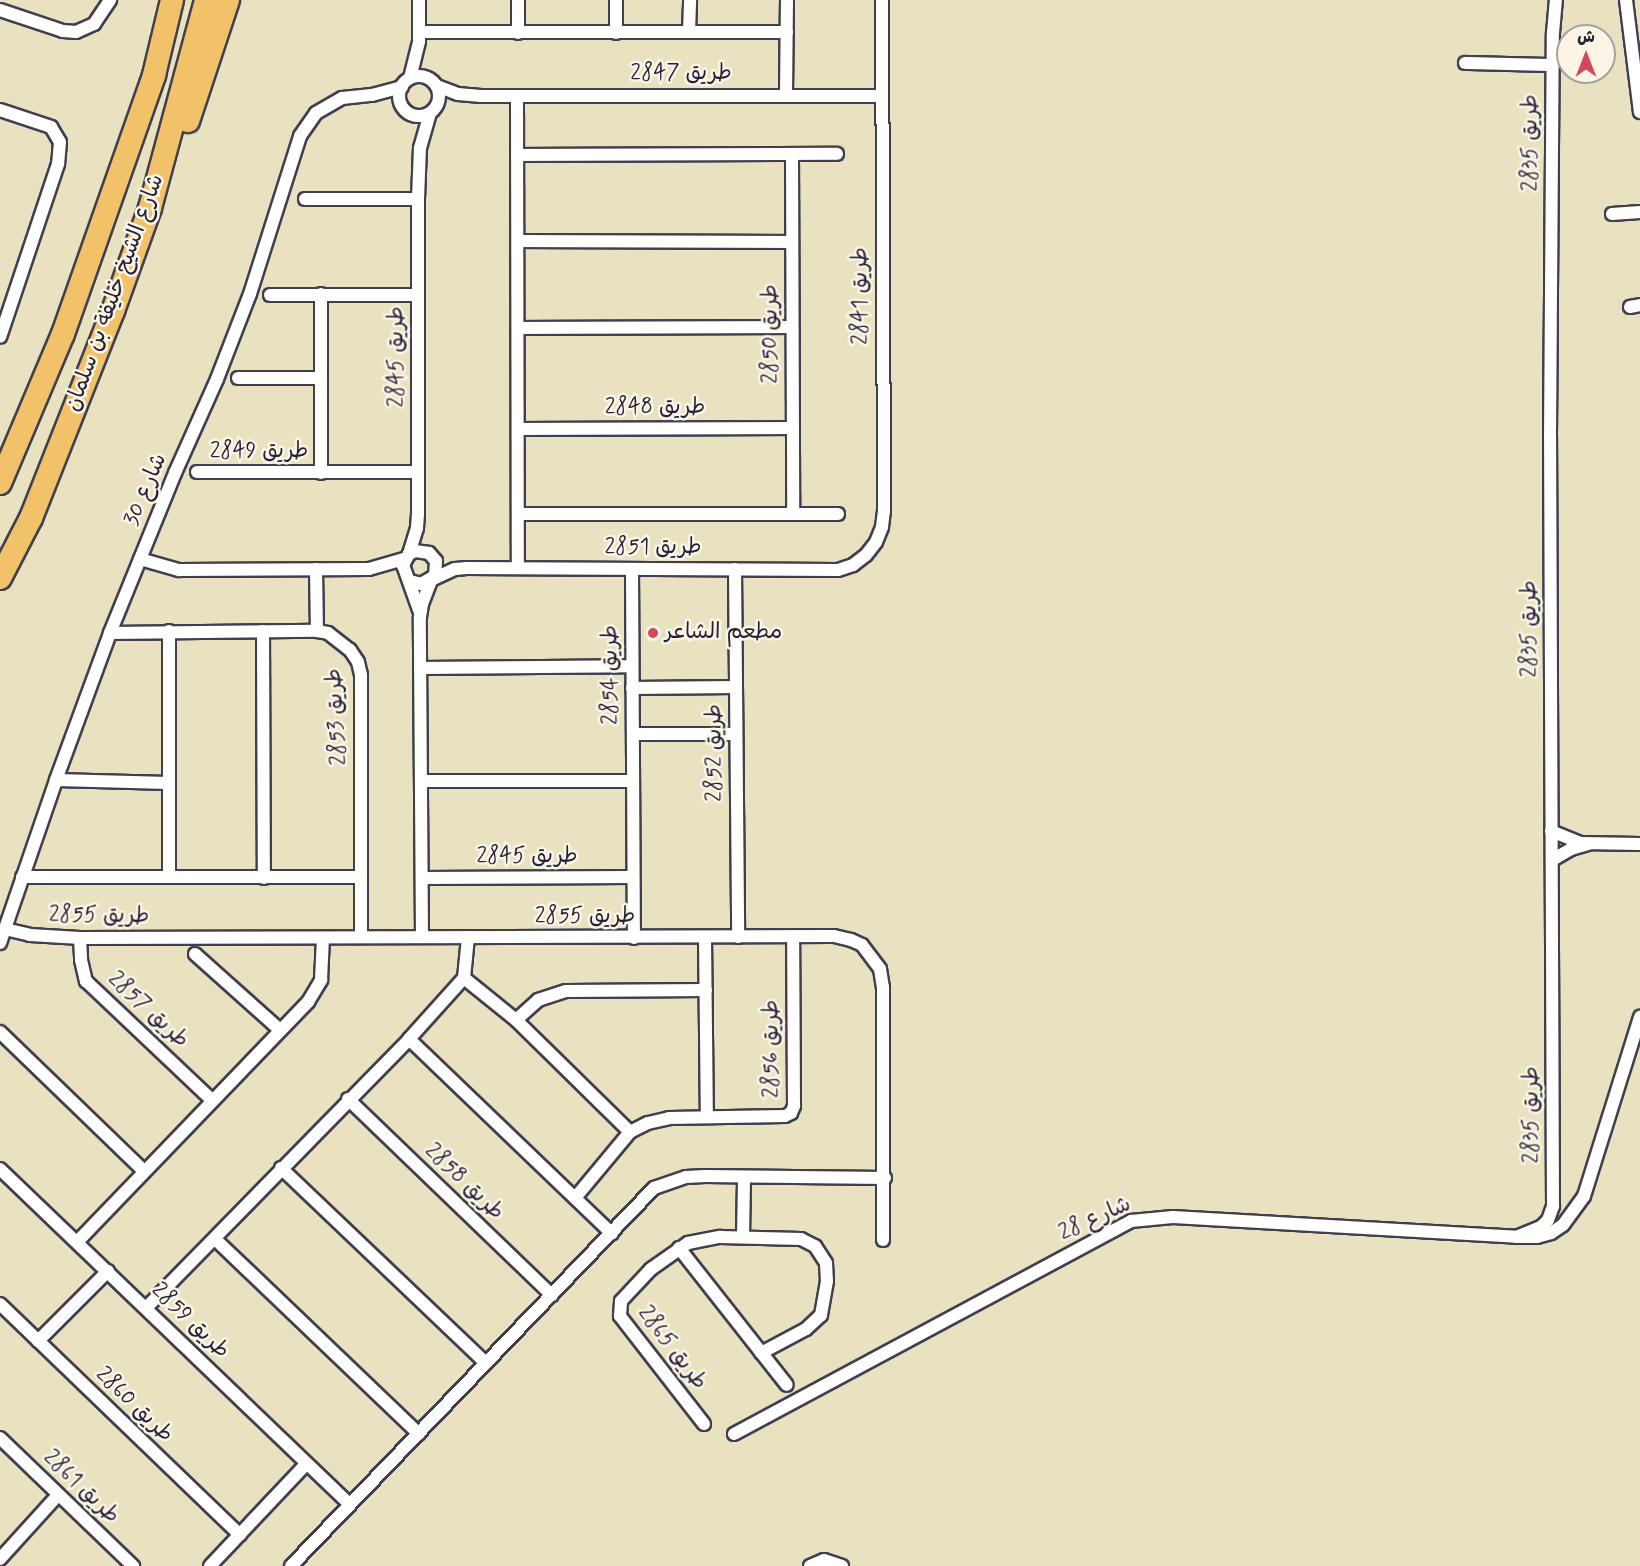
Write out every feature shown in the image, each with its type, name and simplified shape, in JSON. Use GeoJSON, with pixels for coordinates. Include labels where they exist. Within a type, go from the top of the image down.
{"type":"FeatureCollection","features":[{"type":"Feature","properties":{"kind":"highway"},"geometry":{"type":"LineString","coordinates":[[133,132],[144,70],[162,0]]}},
{"type":"Feature","properties":{"kind":"highway","name":"شارع الشيخ خليفة بن سلمان"},"geometry":{"type":"LineString","coordinates":[[0,483],[63,334],[154,75],[172,0]]}},
{"type":"Feature","properties":{"kind":"highway","name":"شارع الشيخ خليفة بن سلمان"},"geometry":{"type":"LineString","coordinates":[[0,578],[31,518],[113,311],[150,208],[206,0]]}},
{"type":"Feature","properties":{"kind":"highway"},"geometry":{"type":"LineString","coordinates":[[150,208],[186,127],[228,0]]}},
{"type":"Feature","properties":{"kind":"street"},"geometry":{"type":"LineString","coordinates":[[0,10],[63,31],[76,32],[94,24],[110,0]]}},
{"type":"Feature","properties":{"kind":"street"},"geometry":{"type":"LineString","coordinates":[[419,0],[419,37],[406,83],[405,108],[419,116],[433,109],[439,96],[419,37]]}},
{"type":"Feature","properties":{"kind":"street"},"geometry":{"type":"LineString","coordinates":[[518,0],[518,33]]}},
{"type":"Feature","properties":{"kind":"street"},"geometry":{"type":"LineString","coordinates":[[616,0],[616,33]]}},
{"type":"Feature","properties":{"kind":"street"},"geometry":{"type":"LineString","coordinates":[[689,32],[690,0]]}},
{"type":"Feature","properties":{"kind":"street"},"geometry":{"type":"LineString","coordinates":[[786,94],[787,0]]}},
{"type":"Feature","properties":{"kind":"street","name":"طريق 2841"},"geometry":{"type":"LineString","coordinates":[[838,570],[866,555],[876,542],[882,527],[884,511],[882,0]]}},
{"type":"Feature","properties":{"kind":"street","name":"طريق 2835"},"geometry":{"type":"LineString","coordinates":[[1516,1237],[1541,1227],[1548,1220],[1553,1206],[1550,436],[1553,65],[1556,0]]}},
{"type":"Feature","properties":{"kind":"street"},"geometry":{"type":"LineString","coordinates":[[1626,0],[1640,112]]}},
{"type":"Feature","properties":{"kind":"street"},"geometry":{"type":"LineString","coordinates":[[419,37],[518,33],[786,32]]}},
{"type":"Feature","properties":{"kind":"street"},"geometry":{"type":"LineString","coordinates":[[1465,63],[1553,65]]}},
{"type":"Feature","properties":{"kind":"street"},"geometry":{"type":"LineString","coordinates":[[406,83],[419,76],[433,82]]}},
{"type":"Feature","properties":{"kind":"street","name":"طريق 2847"},"geometry":{"type":"LineString","coordinates":[[433,82],[458,94],[481,96],[786,94],[882,96]]}},
{"type":"Feature","properties":{"kind":"street","name":"شارع 30"},"geometry":{"type":"LineString","coordinates":[[0,943],[110,633],[238,326],[300,136],[316,113],[342,98],[372,95],[406,83]]}},
{"type":"Feature","properties":{"kind":"street","name":"شارع 30"},"geometry":{"type":"LineString","coordinates":[[372,95],[405,108]]}},
{"type":"Feature","properties":{"kind":"street","name":"طريق 2847"},"geometry":{"type":"LineString","coordinates":[[433,109],[459,98],[481,96]]}},
{"type":"Feature","properties":{"kind":"street"},"geometry":{"type":"LineString","coordinates":[[517,96],[518,568]]}},
{"type":"Feature","properties":{"kind":"street","name":"طريق 2845"},"geometry":{"type":"LineString","coordinates":[[405,108],[420,148]]}},
{"type":"Feature","properties":{"kind":"street","name":"طريق 2845"},"geometry":{"type":"LineString","coordinates":[[407,556],[417,528],[418,514],[417,295],[420,148],[433,109]]}},
{"type":"Feature","properties":{"kind":"street"},"geometry":{"type":"LineString","coordinates":[[0,110],[51,127],[57,135],[60,150],[58,164],[0,337]]}},
{"type":"Feature","properties":{"kind":"street"},"geometry":{"type":"LineString","coordinates":[[517,155],[837,154]]}},
{"type":"Feature","properties":{"kind":"street","name":"طريق 2850"},"geometry":{"type":"LineString","coordinates":[[792,155],[793,513]]}},
{"type":"Feature","properties":{"kind":"street"},"geometry":{"type":"LineString","coordinates":[[305,199],[418,199]]}},
{"type":"Feature","properties":{"kind":"street"},"geometry":{"type":"LineString","coordinates":[[1612,214],[1640,212]]}},
{"type":"Feature","properties":{"kind":"street"},"geometry":{"type":"LineString","coordinates":[[518,242],[792,242]]}},
{"type":"Feature","properties":{"kind":"street","name":"طريق 2849"},"geometry":{"type":"LineString","coordinates":[[321,294],[321,473]]}},
{"type":"Feature","properties":{"kind":"street"},"geometry":{"type":"LineString","coordinates":[[270,295],[417,295]]}},
{"type":"Feature","properties":{"kind":"street"},"geometry":{"type":"LineString","coordinates":[[518,328],[792,327]]}},
{"type":"Feature","properties":{"kind":"street"},"geometry":{"type":"LineString","coordinates":[[238,378],[320,378]]}},
{"type":"Feature","properties":{"kind":"street","name":"طريق 2848"},"geometry":{"type":"LineString","coordinates":[[518,429],[793,428]]}},
{"type":"Feature","properties":{"kind":"street","name":"طريق 2849"},"geometry":{"type":"LineString","coordinates":[[197,472],[418,472]]}},
{"type":"Feature","properties":{"kind":"street","name":"طريق 2845"},"geometry":{"type":"LineString","coordinates":[[418,514],[420,528],[432,555]]}},
{"type":"Feature","properties":{"kind":"street"},"geometry":{"type":"LineString","coordinates":[[518,514],[838,514]]}},
{"type":"Feature","properties":{"kind":"street"},"geometry":{"type":"LineString","coordinates":[[369,569],[415,551],[432,555],[437,572],[431,580],[420,617],[422,937]]}},
{"type":"Feature","properties":{"kind":"street","name":"طريق 2851"},"geometry":{"type":"LineString","coordinates":[[432,555],[444,563],[467,568]]}},
{"type":"Feature","properties":{"kind":"street"},"geometry":{"type":"LineString","coordinates":[[407,556],[403,565],[420,617]]}},
{"type":"Feature","properties":{"kind":"street"},"geometry":{"type":"LineString","coordinates":[[140,559],[179,570],[369,569],[408,579],[421,585],[431,580]]}},
{"type":"Feature","properties":{"kind":"street","name":"طريق 2851"},"geometry":{"type":"LineString","coordinates":[[431,580],[454,569],[467,568],[838,570]]}},
{"type":"Feature","properties":{"kind":"street"},"geometry":{"type":"LineString","coordinates":[[316,569],[317,631]]}},
{"type":"Feature","properties":{"kind":"street","name":"طريق 2854"},"geometry":{"type":"LineString","coordinates":[[632,569],[634,938]]}},
{"type":"Feature","properties":{"kind":"street","name":"طريق 2852"},"geometry":{"type":"LineString","coordinates":[[735,569],[738,937]]}},
{"type":"Feature","properties":{"kind":"street"},"geometry":{"type":"LineString","coordinates":[[168,877],[169,631]]}},
{"type":"Feature","properties":{"kind":"street"},"geometry":{"type":"LineString","coordinates":[[263,631],[264,878]]}},
{"type":"Feature","properties":{"kind":"street","name":"طريق 2853"},"geometry":{"type":"LineString","coordinates":[[110,633],[317,631],[328,633],[350,650],[358,662],[361,675],[362,936]]}},
{"type":"Feature","properties":{"kind":"street"},"geometry":{"type":"LineString","coordinates":[[420,668],[632,666]]}},
{"type":"Feature","properties":{"kind":"street"},"geometry":{"type":"LineString","coordinates":[[632,688],[736,687]]}},
{"type":"Feature","properties":{"kind":"street"},"geometry":{"type":"LineString","coordinates":[[633,734],[736,734]]}},
{"type":"Feature","properties":{"kind":"street"},"geometry":{"type":"LineString","coordinates":[[56,780],[169,783]]}},
{"type":"Feature","properties":{"kind":"street"},"geometry":{"type":"LineString","coordinates":[[421,781],[633,781]]}},
{"type":"Feature","properties":{"kind":"street"},"geometry":{"type":"LineString","coordinates":[[1551,831],[1571,840],[1592,844],[1640,844]]}},
{"type":"Feature","properties":{"kind":"street"},"geometry":{"type":"LineString","coordinates":[[1552,860],[1571,849],[1592,844]]}},
{"type":"Feature","properties":{"kind":"street"},"geometry":{"type":"LineString","coordinates":[[22,877],[361,877]]}},
{"type":"Feature","properties":{"kind":"street","name":"طريق 2845"},"geometry":{"type":"LineString","coordinates":[[422,878],[633,877]]}},
{"type":"Feature","properties":{"kind":"street","name":"طريق 2855"},"geometry":{"type":"LineString","coordinates":[[5,928],[30,935],[80,938],[834,936],[851,940],[862,945],[880,969],[885,1178],[883,1240]]}},
{"type":"Feature","properties":{"kind":"street","name":"طريق 2856"},"geometry":{"type":"LineString","coordinates":[[630,1132],[669,1118],[785,1116],[791,1113],[794,1106],[793,936]]}},
{"type":"Feature","properties":{"kind":"street"},"geometry":{"type":"LineString","coordinates":[[146,1308],[409,1039],[464,978],[468,937]]}},
{"type":"Feature","properties":{"kind":"street","name":"طريق 2857"},"geometry":{"type":"LineString","coordinates":[[80,938],[82,971],[86,981],[212,1100]]}},
{"type":"Feature","properties":{"kind":"street"},"geometry":{"type":"LineString","coordinates":[[78,1241],[316,992],[321,980],[323,938]]}},
{"type":"Feature","properties":{"kind":"street"},"geometry":{"type":"LineString","coordinates":[[705,938],[707,1117]]}},
{"type":"Feature","properties":{"kind":"street"},"geometry":{"type":"LineString","coordinates":[[195,954],[280,1030]]}},
{"type":"Feature","properties":{"kind":"street"},"geometry":{"type":"LineString","coordinates":[[464,978],[516,1020],[630,1132],[575,1198]]}},
{"type":"Feature","properties":{"kind":"street"},"geometry":{"type":"LineString","coordinates":[[516,1020],[538,1000],[566,991],[706,990]]}},
{"type":"Feature","properties":{"kind":"street","name":"شارع 28"},"geometry":{"type":"LineString","coordinates":[[734,1434],[1131,1221],[1182,1217],[1516,1237],[1537,1237],[1551,1233],[1569,1219],[1584,1196],[1640,1017]]}},
{"type":"Feature","properties":{"kind":"street"},"geometry":{"type":"LineString","coordinates":[[0,1032],[144,1171]]}},
{"type":"Feature","properties":{"kind":"street"},"geometry":{"type":"LineString","coordinates":[[409,1039],[612,1234]]}},
{"type":"Feature","properties":{"kind":"street","name":"طريق 2858"},"geometry":{"type":"LineString","coordinates":[[348,1099],[552,1295]]}},
{"type":"Feature","properties":{"kind":"street"},"geometry":{"type":"LineString","coordinates":[[281,1168],[486,1363]]}},
{"type":"Feature","properties":{"kind":"street","name":"طريق 2859"},"geometry":{"type":"LineString","coordinates":[[0,1169],[78,1241],[306,1464],[350,1504]]}},
{"type":"Feature","properties":{"kind":"street"},"geometry":{"type":"LineString","coordinates":[[291,1566],[654,1188],[686,1177],[885,1178]]}},
{"type":"Feature","properties":{"kind":"street"},"geometry":{"type":"LineString","coordinates":[[743,1237],[744,1178]]}},
{"type":"Feature","properties":{"kind":"street","name":"طريق 2865"},"geometry":{"type":"LineString","coordinates":[[704,1424],[620,1316],[621,1301],[651,1269],[679,1248],[710,1238],[801,1239],[815,1246],[826,1263],[827,1281],[822,1315],[806,1329],[761,1353]]}},
{"type":"Feature","properties":{"kind":"street"},"geometry":{"type":"LineString","coordinates":[[215,1239],[419,1434]]}},
{"type":"Feature","properties":{"kind":"street"},"geometry":{"type":"LineString","coordinates":[[679,1248],[787,1385]]}},
{"type":"Feature","properties":{"kind":"street"},"geometry":{"type":"LineString","coordinates":[[38,1341],[108,1271]]}},
{"type":"Feature","properties":{"kind":"street","name":"طريق 2860"},"geometry":{"type":"LineString","coordinates":[[0,1304],[240,1535]]}},
{"type":"Feature","properties":{"kind":"street","name":"طريق 2861"},"geometry":{"type":"LineString","coordinates":[[0,1438],[133,1566]]}},
{"type":"Feature","properties":{"kind":"street"},"geometry":{"type":"LineString","coordinates":[[210,1566],[306,1464]]}},
{"type":"Feature","properties":{"kind":"street"},"geometry":{"type":"LineString","coordinates":[[0,1559],[58,1496]]}},
{"type":"Feature","properties":{"kind":"street"},"geometry":{"type":"LineString","coordinates":[[810,1566],[824,1560],[842,1566]]}},
{"type":"Feature","properties":{"kind":"place","name":"مطعم الشاعر"},"geometry":{"type":"Point","coordinates":[653,633]}}]}
